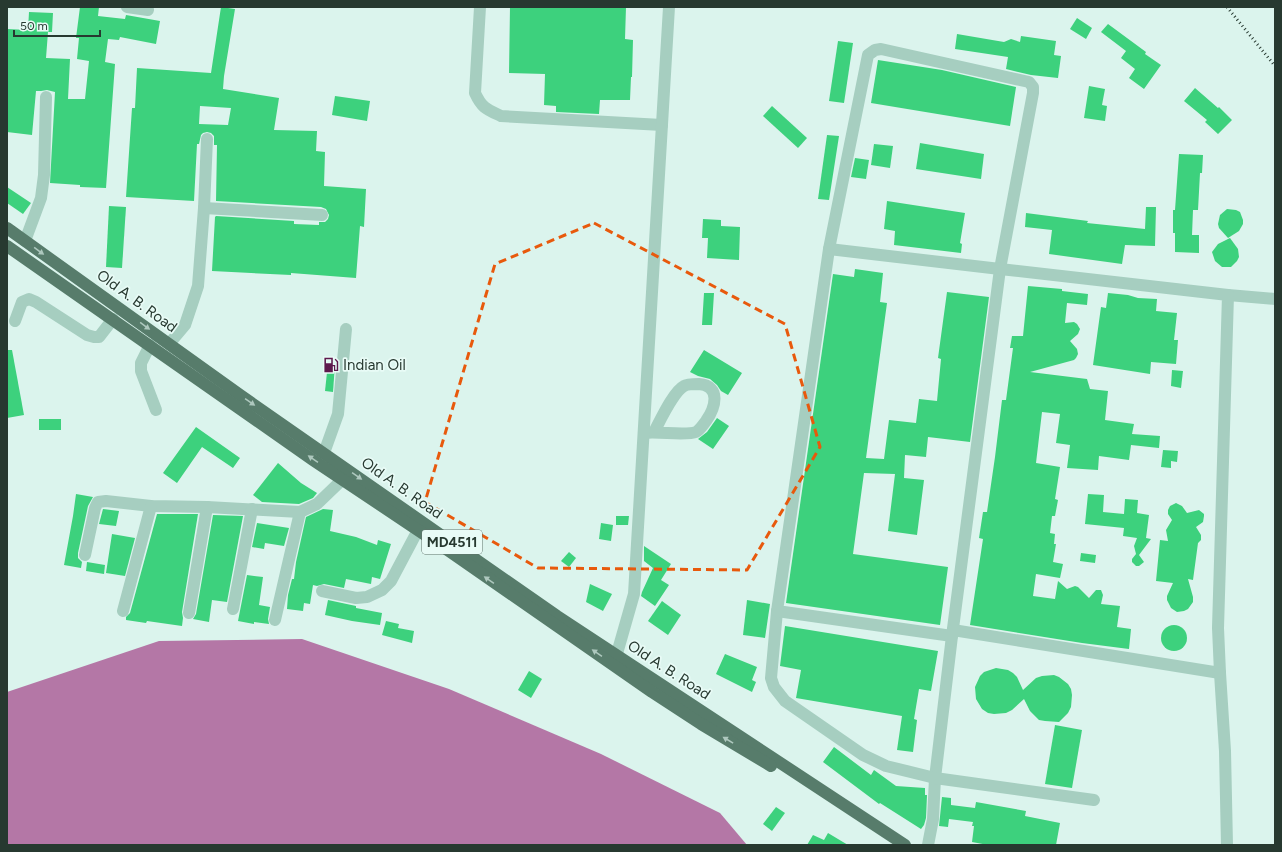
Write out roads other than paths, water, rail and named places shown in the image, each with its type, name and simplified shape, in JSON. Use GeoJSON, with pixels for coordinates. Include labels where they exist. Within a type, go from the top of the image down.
{"type":"FeatureCollection","features":[{"type":"Feature","properties":{"kind":"main road","name":"Old A. B. Road"},"geometry":{"type":"LineString","coordinates":[[7,228],[557,616],[700,724],[778,770],[890,845]]}},
{"type":"Feature","properties":{"kind":"main road","name":"Old A. B. Road"},"geometry":{"type":"LineString","coordinates":[[7,246],[343,480],[615,660],[905,845]]}},
{"type":"Feature","properties":{"kind":"street"},"geometry":{"type":"LineString","coordinates":[[127,7],[148,10]]}},
{"type":"Feature","properties":{"kind":"street"},"geometry":{"type":"LineString","coordinates":[[480,7],[475,93],[480,103],[488,110],[501,116],[662,125]]}},
{"type":"Feature","properties":{"kind":"street"},"geometry":{"type":"LineString","coordinates":[[615,660],[634,594],[649,432],[662,125],[669,7]]}},
{"type":"Feature","properties":{"kind":"street"},"geometry":{"type":"LineString","coordinates":[[928,845],[933,819],[935,778],[1000,269],[1033,87],[1029,82],[1021,79],[881,49],[875,50],[868,55],[829,249],[778,611],[771,678],[774,687],[785,701],[863,756],[886,766],[935,778],[1094,800]]}},
{"type":"Feature","properties":{"kind":"street"},"geometry":{"type":"LineString","coordinates":[[24,241],[41,198],[44,176],[46,96]]}},
{"type":"Feature","properties":{"kind":"street"},"geometry":{"type":"LineString","coordinates":[[170,344],[185,325],[198,286],[204,208],[207,139]]}},
{"type":"Feature","properties":{"kind":"street"},"geometry":{"type":"LineString","coordinates":[[204,208],[322,216]]}},
{"type":"Feature","properties":{"kind":"street"},"geometry":{"type":"LineString","coordinates":[[829,249],[1228,295],[1275,299]]}},
{"type":"Feature","properties":{"kind":"street"},"geometry":{"type":"LineString","coordinates":[[1227,845],[1225,751],[1218,628],[1228,295]]}},
{"type":"Feature","properties":{"kind":"street"},"geometry":{"type":"LineString","coordinates":[[15,321],[22,302],[29,299],[87,335],[94,337],[99,337],[113,319]]}},
{"type":"Feature","properties":{"kind":"street"},"geometry":{"type":"LineString","coordinates":[[324,453],[338,414],[346,330]]}},
{"type":"Feature","properties":{"kind":"street"},"geometry":{"type":"LineString","coordinates":[[150,345],[141,363],[141,372],[156,410]]}},
{"type":"Feature","properties":{"kind":"street"},"geometry":{"type":"LineString","coordinates":[[697,384],[706,385],[712,389],[714,396],[714,407],[698,431],[691,434],[649,432],[668,404],[684,386],[697,384]]}},
{"type":"Feature","properties":{"kind":"street"},"geometry":{"type":"LineString","coordinates":[[85,554],[95,508],[98,502],[106,501],[151,506],[208,507],[300,512],[317,504],[343,480]]}},
{"type":"Feature","properties":{"kind":"street"},"geometry":{"type":"LineString","coordinates":[[123,611],[151,506]]}},
{"type":"Feature","properties":{"kind":"street"},"geometry":{"type":"LineString","coordinates":[[189,613],[208,507]]}},
{"type":"Feature","properties":{"kind":"street"},"geometry":{"type":"LineString","coordinates":[[233,609],[252,509]]}},
{"type":"Feature","properties":{"kind":"street"},"geometry":{"type":"LineString","coordinates":[[275,620],[300,512]]}},
{"type":"Feature","properties":{"kind":"street"},"geometry":{"type":"LineString","coordinates":[[322,591],[356,598],[367,597],[382,590],[391,580],[418,530]]}},
{"type":"Feature","properties":{"kind":"street"},"geometry":{"type":"LineString","coordinates":[[778,611],[953,633],[1220,673]]}},
{"type":"Feature","properties":{"kind":"railway"},"geometry":{"type":"LineString","coordinates":[[1227,7],[1275,66]]}},
{"type":"Feature","properties":{"kind":"place","name":"Indian Oil"},"geometry":{"type":"Point","coordinates":[331,365]}}]}
